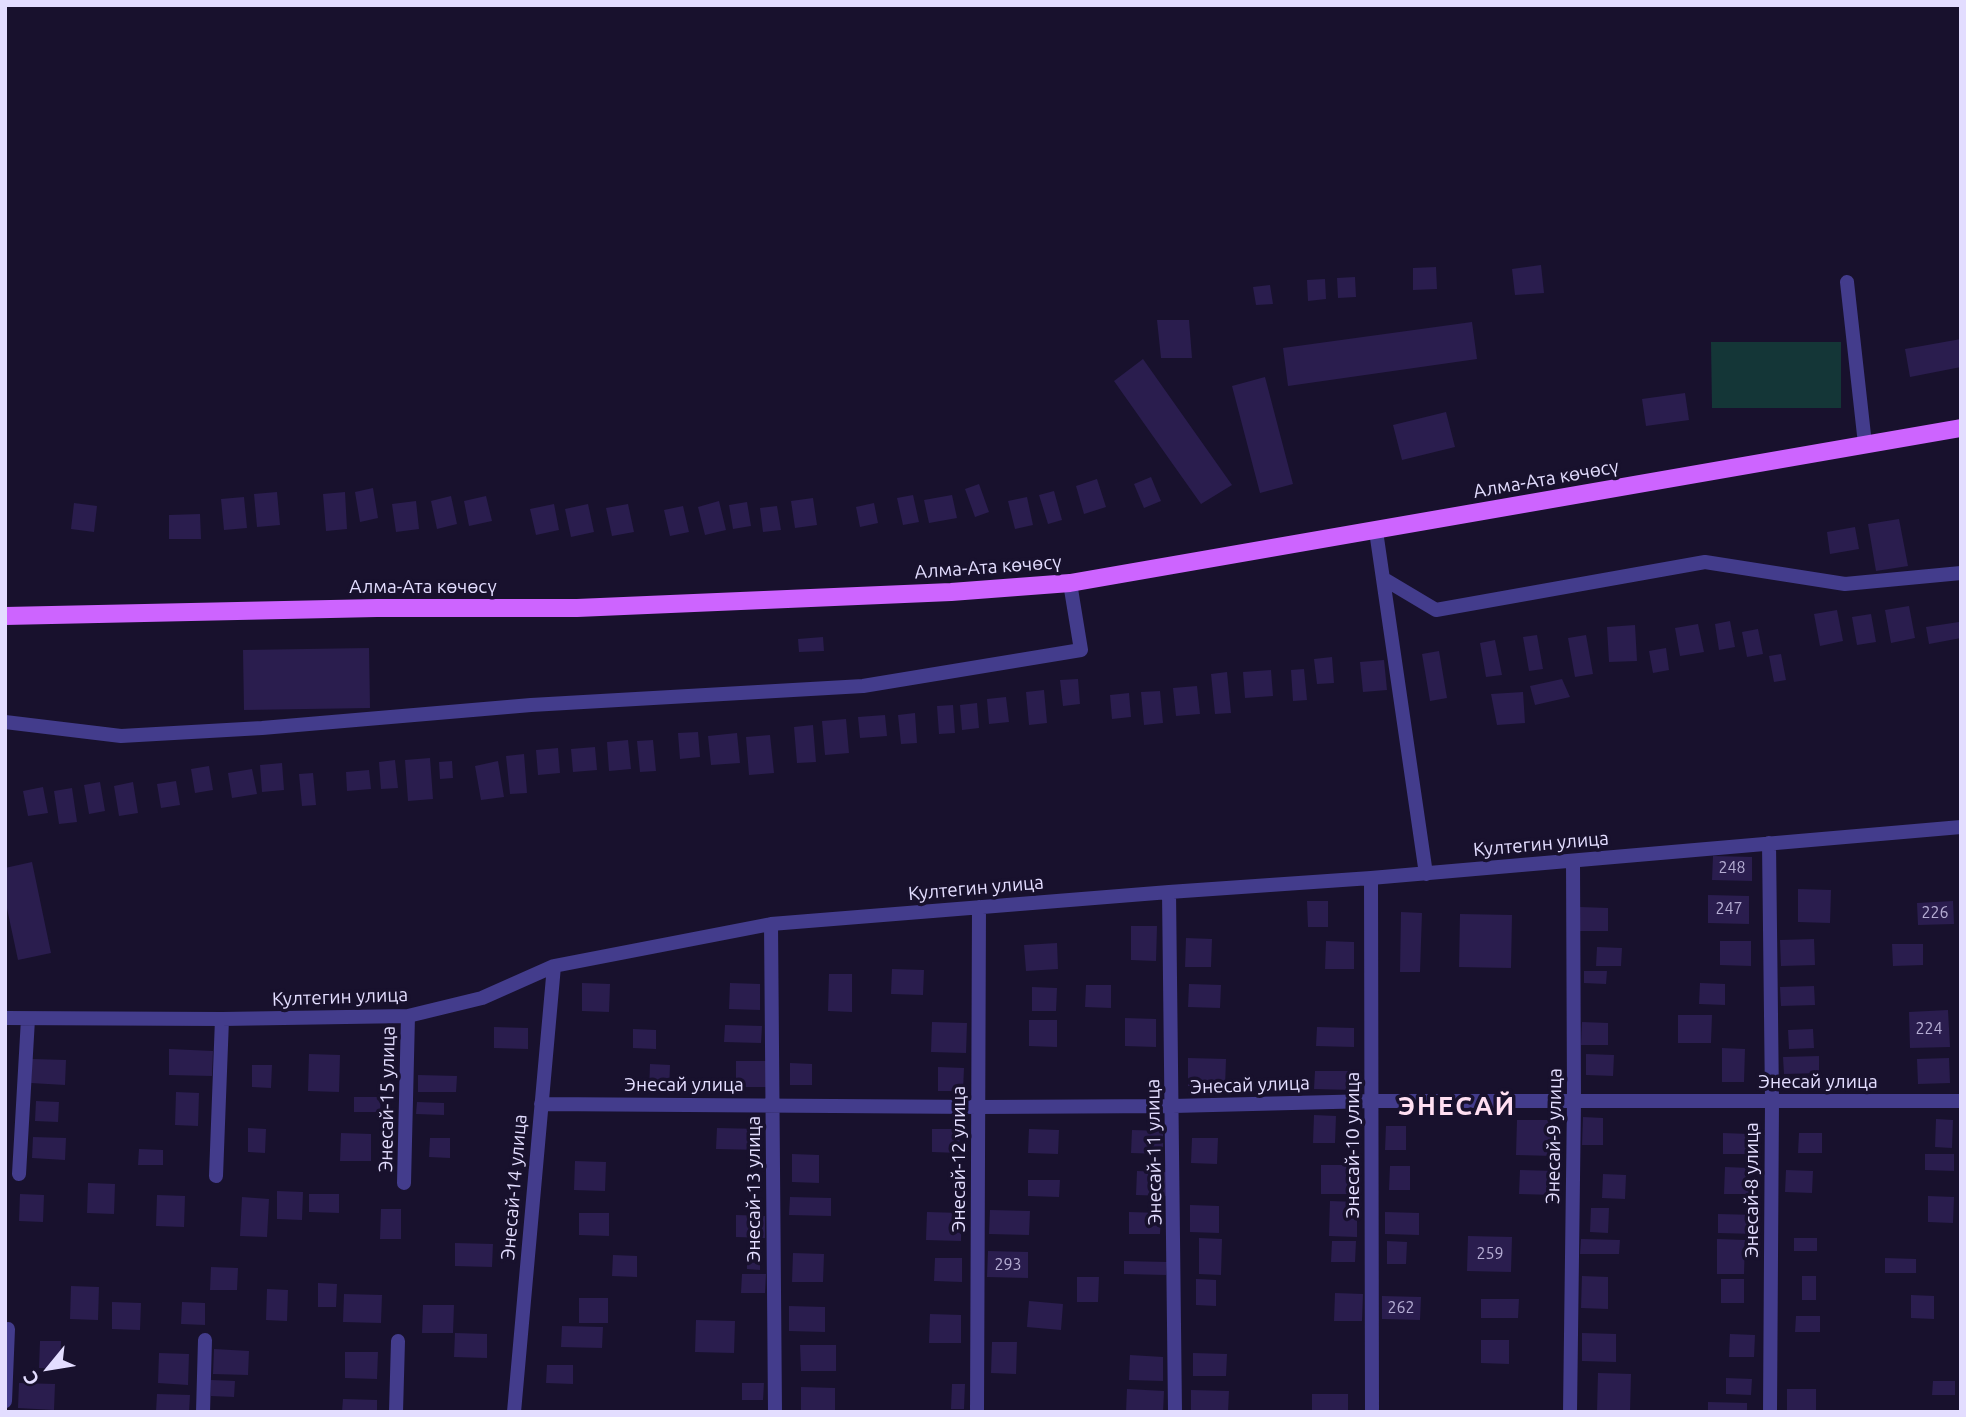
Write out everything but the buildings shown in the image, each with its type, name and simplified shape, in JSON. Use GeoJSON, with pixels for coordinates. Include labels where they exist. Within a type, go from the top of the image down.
{"type":"FeatureCollection","features":[{"type":"Feature","properties":{"kind":"main road","name":"Алма-Ата көчөсү"},"geometry":{"type":"LineString","coordinates":[[5,616],[377,608],[577,608],[951,592],[1070,583],[1961,428]]}},
{"type":"Feature","properties":{"kind":"street"},"geometry":{"type":"LineString","coordinates":[[1847,282],[1865,444]]}},
{"type":"Feature","properties":{"kind":"street"},"geometry":{"type":"LineString","coordinates":[[1376,531],[1426,874]]}},
{"type":"Feature","properties":{"kind":"street"},"geometry":{"type":"LineString","coordinates":[[1384,579],[1436,610],[1705,562],[1845,584],[1961,573]]}},
{"type":"Feature","properties":{"kind":"street"},"geometry":{"type":"LineString","coordinates":[[6,720],[121,736],[262,728],[531,705],[863,685],[1081,650],[1070,583]]}},
{"type":"Feature","properties":{"kind":"street","name":"Култегин улица"},"geometry":{"type":"LineString","coordinates":[[5,1018],[408,1016],[482,998],[554,966],[771,924],[1426,874],[1961,827]]}},
{"type":"Feature","properties":{"kind":"street","name":"Энесай-8 улица"},"geometry":{"type":"LineString","coordinates":[[1769,844],[1772,1101],[1770,1412]]}},
{"type":"Feature","properties":{"kind":"street","name":"Энесай-9 улица"},"geometry":{"type":"LineString","coordinates":[[1570,1412],[1574,1101],[1573,861]]}},
{"type":"Feature","properties":{"kind":"street","name":"Энесай-10 улица"},"geometry":{"type":"LineString","coordinates":[[1371,878],[1372,1412]]}},
{"type":"Feature","properties":{"kind":"street","name":"Энесай-11 улица"},"geometry":{"type":"LineString","coordinates":[[1169,892],[1175,1412]]}},
{"type":"Feature","properties":{"kind":"street","name":"Энесай-12 улица"},"geometry":{"type":"LineString","coordinates":[[977,1412],[979,907]]}},
{"type":"Feature","properties":{"kind":"street","name":"Энесай-13 улица"},"geometry":{"type":"LineString","coordinates":[[771,924],[775,1412]]}},
{"type":"Feature","properties":{"kind":"street","name":"Энесай-14 улица"},"geometry":{"type":"LineString","coordinates":[[514,1412],[554,966]]}},
{"type":"Feature","properties":{"kind":"street","name":"Энесай-15 улица"},"geometry":{"type":"LineString","coordinates":[[404,1183],[408,1016]]}},
{"type":"Feature","properties":{"kind":"street"},"geometry":{"type":"LineString","coordinates":[[19,1174],[28,1019]]}},
{"type":"Feature","properties":{"kind":"street"},"geometry":{"type":"LineString","coordinates":[[216,1177],[222,1019]]}},
{"type":"Feature","properties":{"kind":"street","name":"Энесай улица"},"geometry":{"type":"LineString","coordinates":[[541,1104],[979,1107],[1372,1101],[1961,1101]]}},
{"type":"Feature","properties":{"kind":"street"},"geometry":{"type":"LineString","coordinates":[[5,1401],[8,1329]]}},
{"type":"Feature","properties":{"kind":"street"},"geometry":{"type":"LineString","coordinates":[[203,1412],[205,1340]]}},
{"type":"Feature","properties":{"kind":"street"},"geometry":{"type":"LineString","coordinates":[[396,1412],[398,1341]]}},
{"type":"Feature","properties":{"kind":"green space"},"geometry":{"type":"Polygon","coordinates":[[[1711,342],[1841,342],[1841,408],[1712,408],[1711,342]]]}},
{"type":"Feature","properties":{"kind":"district","name":"ЭНЕСАЙ"},"geometry":{"type":"Point","coordinates":[1457,1106]}}]}
